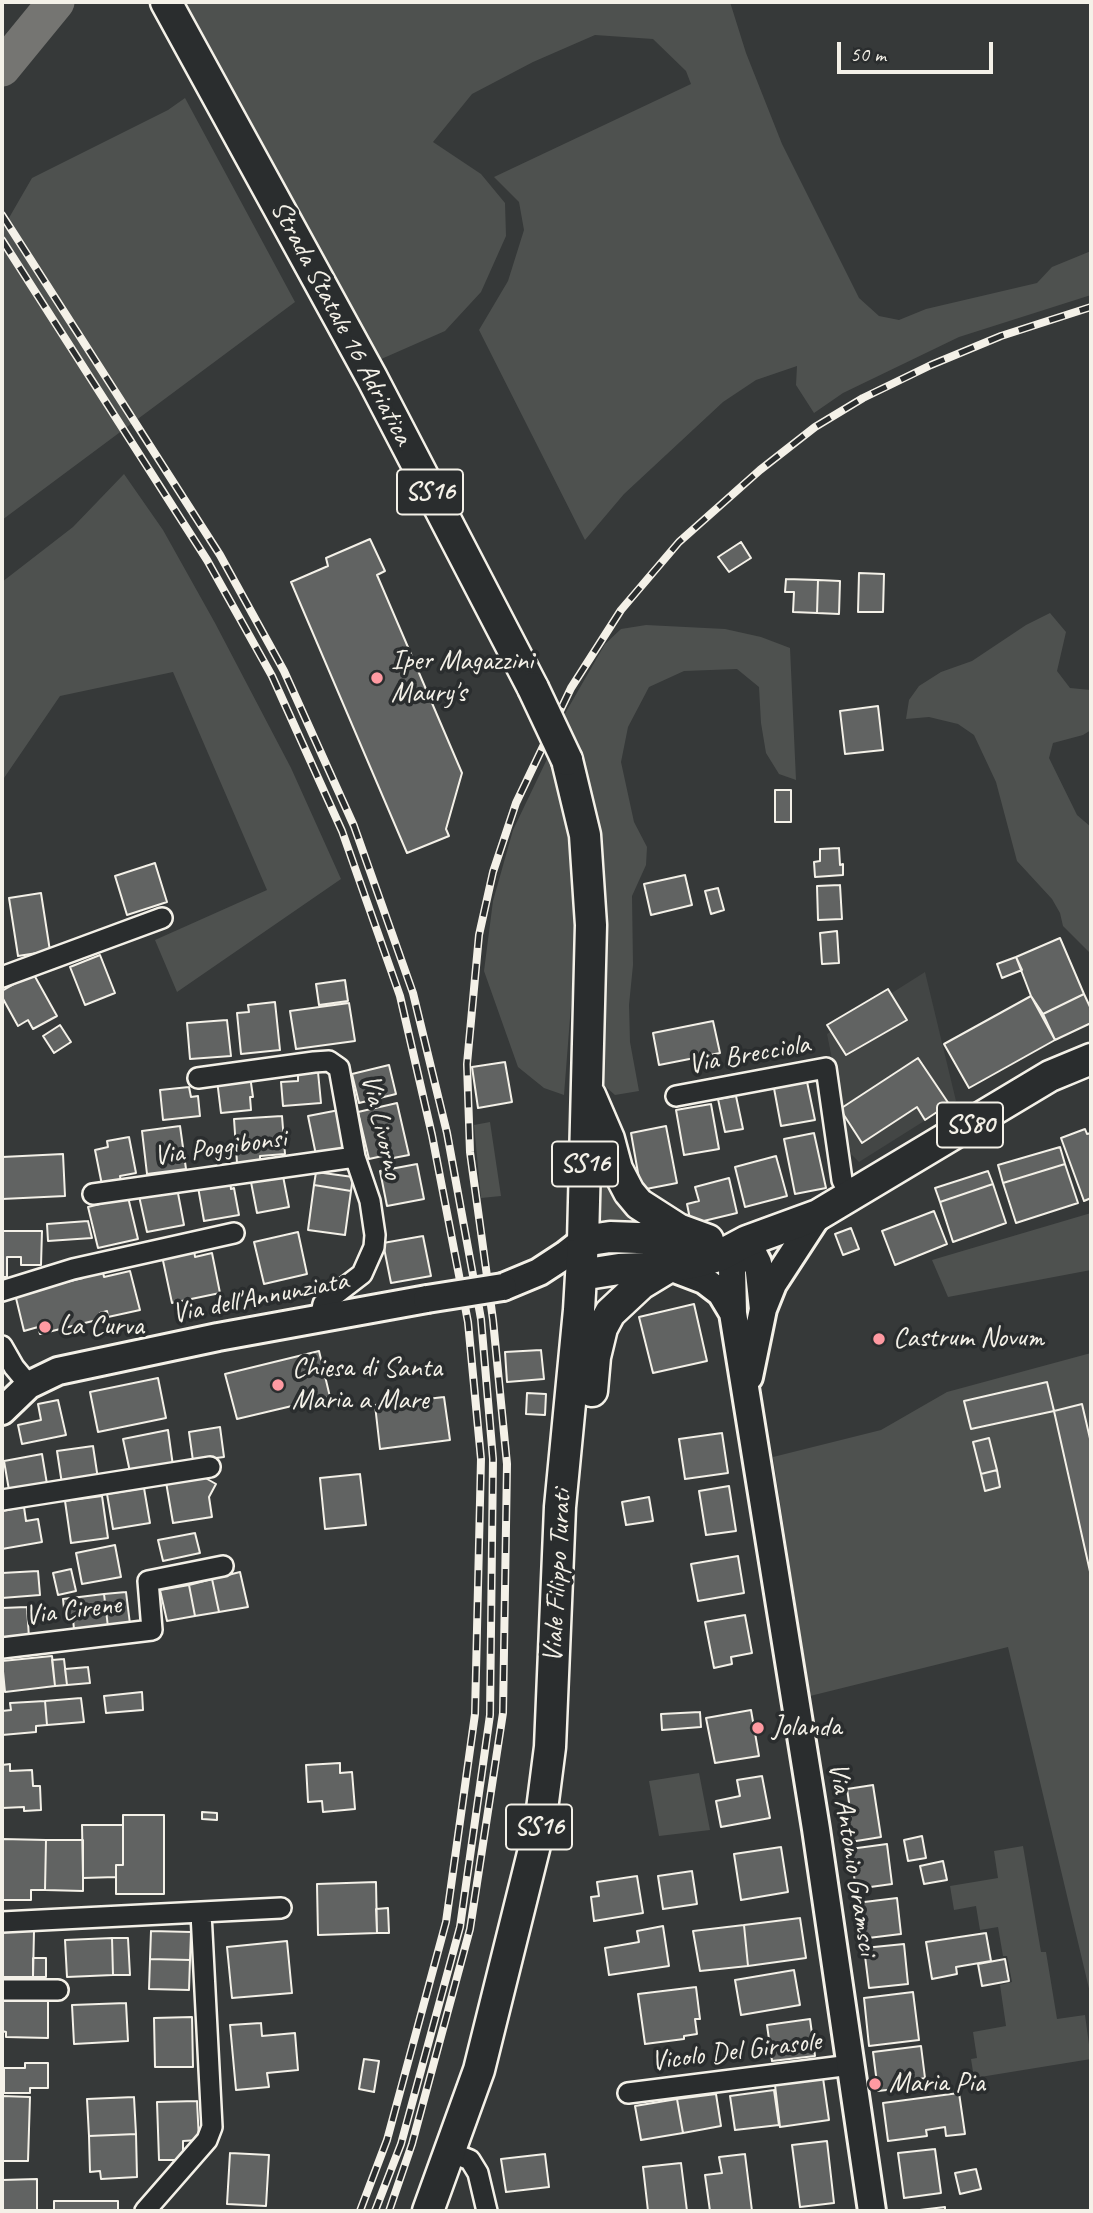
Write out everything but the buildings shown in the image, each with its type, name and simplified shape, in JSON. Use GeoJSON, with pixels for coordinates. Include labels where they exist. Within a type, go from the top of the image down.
{"type":"FeatureCollection","features":[{"type":"Feature","properties":{"kind":"main road","name":"Strada Statale 16 Adriatica"},"geometry":{"type":"LineString","coordinates":[[166,2],[328,296],[568,760],[585,835],[591,925]]}},
{"type":"Feature","properties":{"kind":"main road","name":"Viale Filippo Turati"},"geometry":{"type":"LineString","coordinates":[[428,2211],[479,2070],[540,1825],[550,1746],[560,1507],[583,1241],[591,925]]}},
{"type":"Feature","properties":{"kind":"main road","name":"SS80"},"geometry":{"type":"LineString","coordinates":[[581,1275],[619,1269],[670,1267],[719,1256],[747,1241],[818,1215],[1050,1076],[1091,1059]]}},
{"type":"Feature","properties":{"kind":"main road","name":"SS80"},"geometry":{"type":"LineString","coordinates":[[586,1087],[600,1114],[620,1176],[629,1192],[639,1204],[678,1228],[708,1240]]}},
{"type":"Feature","properties":{"kind":"main road","name":"SS80"},"geometry":{"type":"LineString","coordinates":[[583,1241],[610,1237],[747,1241]]}},
{"type":"Feature","properties":{"kind":"main road","name":"SS80"},"geometry":{"type":"LineString","coordinates":[[568,1428],[592,1396],[594,1357],[602,1328],[610,1313],[641,1284],[670,1267]]}},
{"type":"Feature","properties":{"kind":"street"},"geometry":{"type":"LineString","coordinates":[[2,977],[162,918]]}},
{"type":"Feature","properties":{"kind":"street","name":"Via Livorno"},"geometry":{"type":"LineString","coordinates":[[198,1078],[329,1061],[339,1069],[355,1157],[370,1201],[375,1235],[374,1247],[362,1274],[323,1304],[320,1319]]}},
{"type":"Feature","properties":{"kind":"street","name":"Via Brecciola"},"geometry":{"type":"LineString","coordinates":[[676,1096],[826,1068],[842,1180],[851,1197]]}},
{"type":"Feature","properties":{"kind":"street","name":"Via Poggibonsi"},"geometry":{"type":"LineString","coordinates":[[93,1194],[355,1157]]}},
{"type":"Feature","properties":{"kind":"street","name":"Via Antonio Gramsci"},"geometry":{"type":"LineString","coordinates":[[746,1393],[763,1309],[785,1264],[818,1215]]}},
{"type":"Feature","properties":{"kind":"street"},"geometry":{"type":"LineString","coordinates":[[2,1291],[73,1269],[234,1233]]}},
{"type":"Feature","properties":{"kind":"street","name":"Via dell'Annunziata"},"geometry":{"type":"LineString","coordinates":[[503,1287],[539,1272],[583,1241]]}},
{"type":"Feature","properties":{"kind":"street","name":"Via Antonio Gramsci"},"geometry":{"type":"LineString","coordinates":[[747,1241],[758,1263],[763,1309]]}},
{"type":"Feature","properties":{"kind":"street","name":"Via Antonio Gramsci"},"geometry":{"type":"LineString","coordinates":[[747,1241],[732,1269],[733,1313],[765,1500],[872,2211]]}},
{"type":"Feature","properties":{"kind":"street","name":"Via Antonio Gramsci"},"geometry":{"type":"LineString","coordinates":[[670,1267],[704,1280],[721,1293],[733,1313]]}},
{"type":"Feature","properties":{"kind":"street","name":"Via dell'Annunziata"},"geometry":{"type":"LineString","coordinates":[[2,1411],[29,1385],[58,1371],[96,1362],[427,1299],[581,1275]]}},
{"type":"Feature","properties":{"kind":"street"},"geometry":{"type":"LineString","coordinates":[[2,1346],[29,1385]]}},
{"type":"Feature","properties":{"kind":"street"},"geometry":{"type":"LineString","coordinates":[[2,1500],[210,1467]]}},
{"type":"Feature","properties":{"kind":"street","name":"Via Cirene"},"geometry":{"type":"LineString","coordinates":[[2,1648],[152,1630],[148,1581],[223,1566]]}},
{"type":"Feature","properties":{"kind":"street"},"geometry":{"type":"LineString","coordinates":[[2,1922],[281,1908]]}},
{"type":"Feature","properties":{"kind":"street"},"geometry":{"type":"LineString","coordinates":[[145,2211],[206,2140],[212,2127],[201,1913]]}},
{"type":"Feature","properties":{"kind":"street"},"geometry":{"type":"LineString","coordinates":[[2,1990],[58,1990]]}},
{"type":"Feature","properties":{"kind":"street","name":"Vicolo Del Girasole"},"geometry":{"type":"LineString","coordinates":[[628,2093],[851,2065]]}},
{"type":"Feature","properties":{"kind":"street"},"geometry":{"type":"LineString","coordinates":[[450,2152],[470,2160],[478,2173],[487,2211]]}},
{"type":"Feature","properties":{"kind":"shaded area"},"geometry":{"type":"Polygon","coordinates":[[[184,2],[730,2],[746,53],[782,144],[859,298],[879,316],[899,320],[926,309],[1037,283],[1052,267],[1091,251],[1091,295],[959,337],[843,393],[814,413],[796,385],[797,366],[756,380],[723,402],[624,494],[585,540],[479,330],[508,281],[524,230],[519,202],[494,177],[691,84],[686,71],[653,39],[595,35],[533,62],[472,94],[433,142],[481,174],[505,203],[506,236],[481,292],[445,331],[379,360],[184,2]]]}},
{"type":"Feature","properties":{"kind":"shaded area"},"geometry":{"type":"Polygon","coordinates":[[[185,98],[295,302],[2,520],[2,230],[32,178],[168,110],[185,98]]]}},
{"type":"Feature","properties":{"kind":"shaded area"},"geometry":{"type":"Polygon","coordinates":[[[124,474],[163,530],[215,623],[291,768],[341,879],[177,992],[155,940],[267,890],[173,672],[60,696],[4,778],[2,582],[73,527],[124,474]]]}},
{"type":"Feature","properties":{"kind":"shaded area"},"geometry":{"type":"Polygon","coordinates":[[[1050,613],[1066,632],[1057,671],[1070,688],[1091,690],[1091,730],[1083,735],[1053,743],[1049,758],[1077,815],[1091,827],[1091,954],[1063,926],[1060,913],[1052,899],[1017,861],[996,782],[974,735],[958,724],[929,717],[906,719],[909,700],[919,686],[941,672],[972,661],[1026,625],[1050,613]]]}},
{"type":"Feature","properties":{"kind":"shaded area"},"geometry":{"type":"Polygon","coordinates":[[[646,625],[725,629],[761,637],[790,648],[796,780],[779,774],[766,753],[759,687],[737,669],[684,671],[649,687],[628,727],[621,762],[634,822],[647,847],[646,865],[632,896],[630,1042],[639,1091],[615,1095],[600,1082],[607,935],[604,861],[586,773],[563,717],[605,644],[621,629],[646,625]]]}},
{"type":"Feature","properties":{"kind":"shaded area"},"geometry":{"type":"Polygon","coordinates":[[[548,757],[560,770],[580,890],[564,1095],[544,1088],[518,1067],[484,971],[493,901],[513,830],[548,757]]]}},
{"type":"Feature","properties":{"kind":"shaded area"},"geometry":{"type":"Polygon","coordinates":[[[925,972],[956,1101],[859,1162],[851,1154],[827,1034],[925,972]]]}},
{"type":"Feature","properties":{"kind":"shaded area"},"geometry":{"type":"Polygon","coordinates":[[[490,1122],[501,1196],[481,1198],[474,1125],[490,1122]]]}},
{"type":"Feature","properties":{"kind":"shaded area"},"geometry":{"type":"Polygon","coordinates":[[[594,1149],[602,1175],[611,1192],[655,1230],[592,1230],[594,1149]]]}},
{"type":"Feature","properties":{"kind":"shaded area"},"geometry":{"type":"Polygon","coordinates":[[[1091,1213],[1091,1270],[948,1297],[932,1260],[1091,1213]]]}},
{"type":"Feature","properties":{"kind":"shaded area"},"geometry":{"type":"Polygon","coordinates":[[[1091,1353],[1091,1997],[1008,1647],[810,1696],[773,1457],[881,1430],[947,1392],[1091,1353]]]}},
{"type":"Feature","properties":{"kind":"shaded area"},"geometry":{"type":"Polygon","coordinates":[[[699,1773],[710,1830],[659,1836],[649,1781],[699,1773]]]}},
{"type":"Feature","properties":{"kind":"shaded area"},"geometry":{"type":"Polygon","coordinates":[[[1023,1846],[1041,1952],[1046,1952],[1057,2019],[1085,2015],[1091,2059],[974,2078],[971,2059],[977,2058],[973,2032],[1006,2026],[1000,1985],[1012,1982],[1007,1956],[1003,1956],[998,1927],[980,1930],[976,1906],[954,1910],[950,1886],[998,1878],[994,1851],[1023,1846]]]}},
{"type":"Feature","properties":{"kind":"waterway"},"geometry":{"type":"LineString","coordinates":[[2,68],[56,2]]}},
{"type":"Feature","properties":{"kind":"railway"},"geometry":{"type":"LineString","coordinates":[[2,215],[220,555],[284,671],[354,826],[413,993],[447,1133],[481,1319],[493,1459],[490,1715],[460,1927],[401,2144],[375,2211]]}},
{"type":"Feature","properties":{"kind":"railway"},"geometry":{"type":"LineString","coordinates":[[2,240],[207,560],[272,676],[342,831],[400,996],[432,1135],[468,1322],[481,1459],[475,1714],[446,1922],[387,2140],[360,2211]]}},
{"type":"Feature","properties":{"kind":"railway"},"geometry":{"type":"LineString","coordinates":[[389,2211],[412,2144],[470,1929],[503,1713],[507,1464],[493,1320],[470,1152],[467,1064],[479,935],[493,872],[516,803],[571,688],[621,610],[679,542],[760,470],[815,427],[863,398],[931,365],[1001,336],[1091,307]]}},
{"type":"Feature","properties":{"kind":"place","name":"Iper Magazzini Maury's"},"geometry":{"type":"Point","coordinates":[377,678]}},
{"type":"Feature","properties":{"kind":"place","name":"La Curva"},"geometry":{"type":"Point","coordinates":[45,1327]}},
{"type":"Feature","properties":{"kind":"place","name":"Castrum Novum"},"geometry":{"type":"Point","coordinates":[879,1339]}},
{"type":"Feature","properties":{"kind":"place","name":"Chiesa di Santa Maria a Mare"},"geometry":{"type":"Point","coordinates":[278,1385]}},
{"type":"Feature","properties":{"kind":"place","name":"Jolanda"},"geometry":{"type":"Point","coordinates":[758,1728]}},
{"type":"Feature","properties":{"kind":"place","name":"Maria Pia"},"geometry":{"type":"Point","coordinates":[875,2084]}}]}
